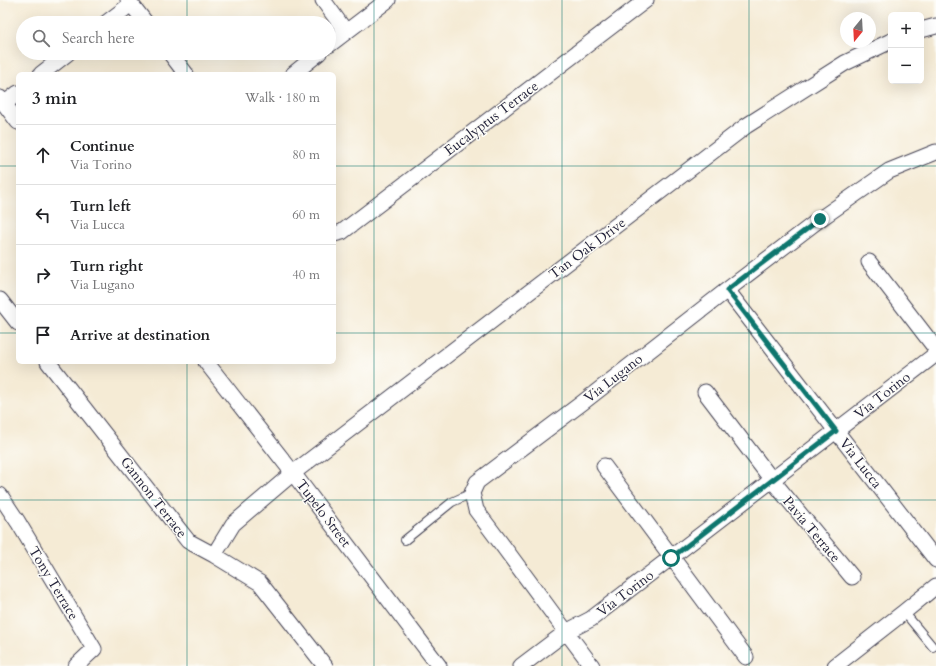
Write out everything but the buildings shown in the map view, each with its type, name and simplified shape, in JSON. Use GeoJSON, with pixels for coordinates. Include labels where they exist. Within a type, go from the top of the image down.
{"type":"FeatureCollection","features":[{"type":"Feature","properties":{"kind":"street"},"geometry":{"type":"LineString","coordinates":[[323,0],[334,16]]}},
{"type":"Feature","properties":{"kind":"street"},"geometry":{"type":"LineString","coordinates":[[336,40],[388,0]]}},
{"type":"Feature","properties":{"kind":"street","name":"Eucalyptus Terrace"},"geometry":{"type":"LineString","coordinates":[[336,234],[342,232],[646,0]]}},
{"type":"Feature","properties":{"kind":"street"},"geometry":{"type":"LineString","coordinates":[[114,16],[129,2],[140,16]]}},
{"type":"Feature","properties":{"kind":"street"},"geometry":{"type":"LineString","coordinates":[[336,18],[346,32]]}},
{"type":"Feature","properties":{"kind":"street"},"geometry":{"type":"LineString","coordinates":[[924,29],[936,26]]}},
{"type":"Feature","properties":{"kind":"street","name":"Tan Oak Drive"},"geometry":{"type":"LineString","coordinates":[[214,555],[233,524],[293,472],[746,126],[845,63],[888,42]]}},
{"type":"Feature","properties":{"kind":"street"},"geometry":{"type":"LineString","coordinates":[[44,72],[59,60]]}},
{"type":"Feature","properties":{"kind":"street"},"geometry":{"type":"LineString","coordinates":[[175,60],[184,72]]}},
{"type":"Feature","properties":{"kind":"street"},"geometry":{"type":"LineString","coordinates":[[295,72],[310,60]]}},
{"type":"Feature","properties":{"kind":"street"},"geometry":{"type":"LineString","coordinates":[[16,94],[2,101],[16,119]]}},
{"type":"Feature","properties":{"kind":"street","name":"Via Lugano"},"geometry":{"type":"LineString","coordinates":[[472,493],[477,482],[820,219],[889,171],[936,152]]}},
{"type":"Feature","properties":{"kind":"street"},"geometry":{"type":"LineString","coordinates":[[869,262],[936,349]]}},
{"type":"Feature","properties":{"kind":"street","name":"Via Lucca"},"geometry":{"type":"LineString","coordinates":[[727,290],[936,560]]}},
{"type":"Feature","properties":{"kind":"street"},"geometry":{"type":"LineString","coordinates":[[0,300],[16,320]]}},
{"type":"Feature","properties":{"kind":"street","name":"Via Torino"},"geometry":{"type":"LineString","coordinates":[[521,666],[566,632],[591,619],[936,354]]}},
{"type":"Feature","properties":{"kind":"street","name":"Gannon Terrace"},"geometry":{"type":"LineString","coordinates":[[50,364],[188,541],[260,583],[325,666]]}},
{"type":"Feature","properties":{"kind":"street","name":"Tupelo Street"},"geometry":{"type":"LineString","coordinates":[[208,364],[293,472],[440,666]]}},
{"type":"Feature","properties":{"kind":"street","name":"Pavia Terrace"},"geometry":{"type":"LineString","coordinates":[[705,392],[772,480],[852,577]]}},
{"type":"Feature","properties":{"kind":"street"},"geometry":{"type":"LineString","coordinates":[[604,466],[746,657]]}},
{"type":"Feature","properties":{"kind":"street"},"geometry":{"type":"LineString","coordinates":[[472,493],[476,510],[592,666]]}},
{"type":"Feature","properties":{"kind":"street","name":"Tony Terrace"},"geometry":{"type":"LineString","coordinates":[[0,496],[18,522],[94,649],[76,666]]}},
{"type":"Feature","properties":{"kind":"street"},"geometry":{"type":"LineString","coordinates":[[834,666],[936,586]]}},
{"type":"Feature","properties":{"kind":"lane"},"geometry":{"type":"LineString","coordinates":[[404,540],[452,502],[472,493]]}},
{"type":"Feature","properties":{"kind":"lane"},"geometry":{"type":"LineString","coordinates":[[904,612],[933,647]]}},
{"type":"Feature","properties":{"kind":"route"},"geometry":{"type":"LineString","coordinates":[[671,558],[836,431],[727,290],[820,219]]}}]}
